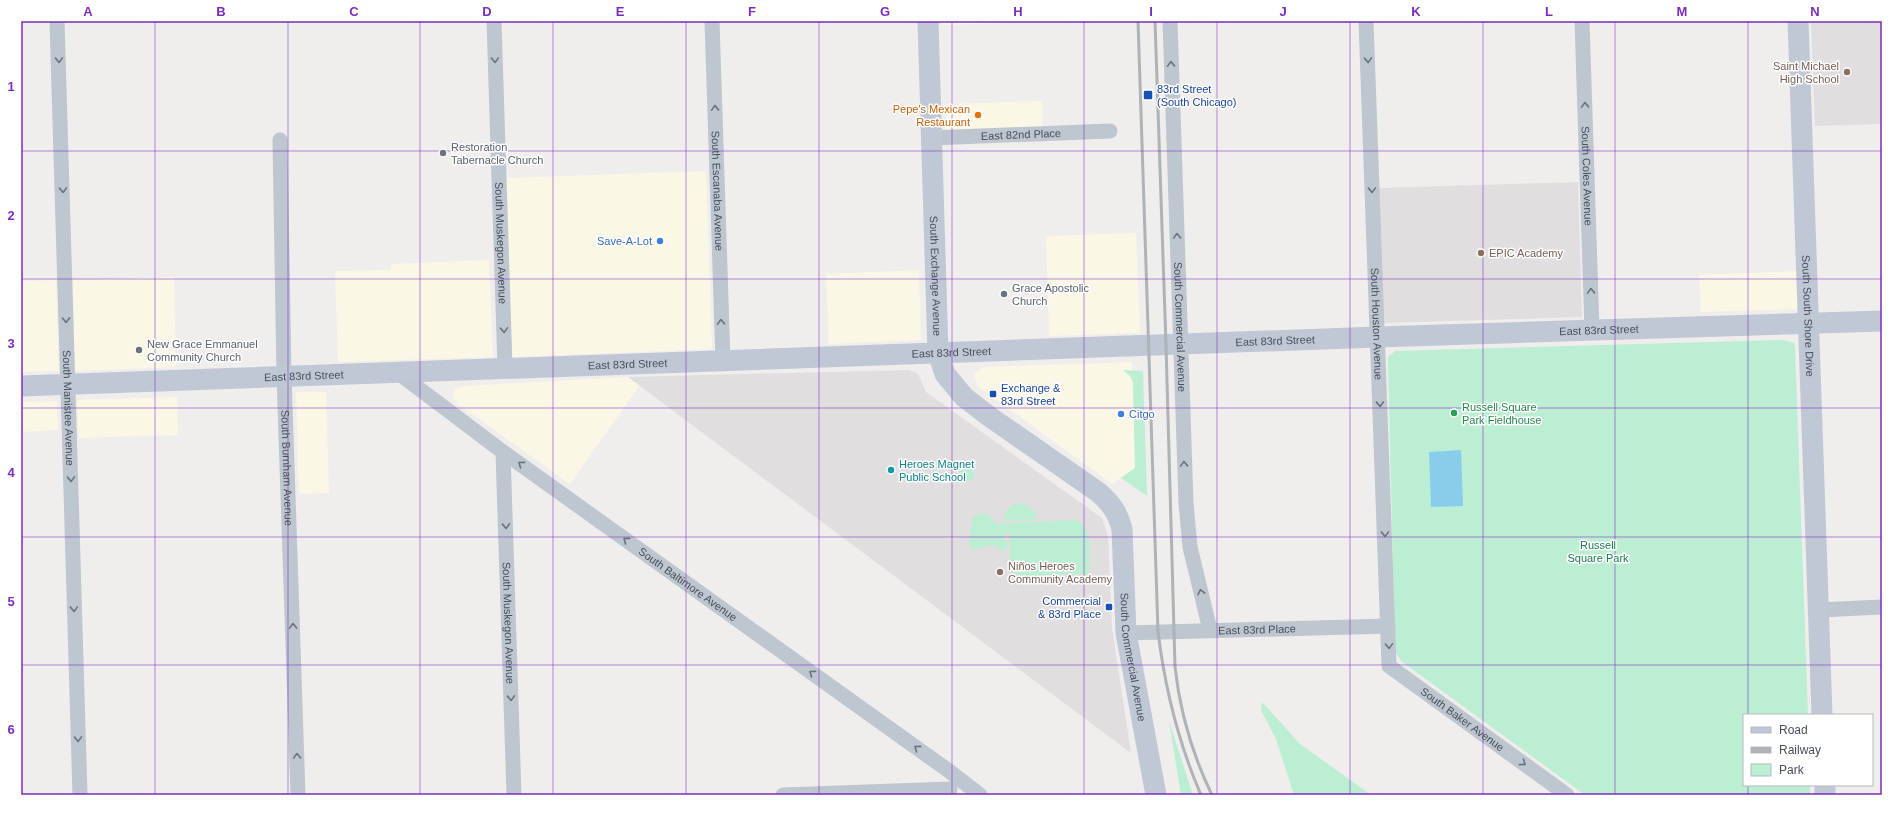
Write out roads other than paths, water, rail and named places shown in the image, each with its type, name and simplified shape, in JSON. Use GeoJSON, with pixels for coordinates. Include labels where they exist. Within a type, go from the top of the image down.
{"type":"FeatureCollection","features":[{"type":"Feature","properties":{"kind":"street","name":"South Manistee Avenue"},"geometry":{"type":"LineString","coordinates":[[58,21],[80,795]]}},
{"type":"Feature","properties":{"kind":"street","name":"South Muskegon Avenue"},"geometry":{"type":"LineString","coordinates":[[494,21],[505,368]]}},
{"type":"Feature","properties":{"kind":"street","name":"South Escanaba Avenue"},"geometry":{"type":"LineString","coordinates":[[712,21],[723,361]]}},
{"type":"Feature","properties":{"kind":"street","name":"South Exchange Avenue"},"geometry":{"type":"LineString","coordinates":[[928,21],[938,353],[945,374],[964,397],[990,417],[1098,492],[1108,501],[1119,518]]}},
{"type":"Feature","properties":{"kind":"street","name":"South Commercial Avenue"},"geometry":{"type":"LineString","coordinates":[[1170,21],[1187,524],[1190,547],[1210,630]]}},
{"type":"Feature","properties":{"kind":"street","name":"South Houston Avenue"},"geometry":{"type":"LineString","coordinates":[[1366,21],[1388,626]]}},
{"type":"Feature","properties":{"kind":"street","name":"South Coles Avenue"},"geometry":{"type":"LineString","coordinates":[[1582,21],[1592,330]]}},
{"type":"Feature","properties":{"kind":"street","name":"South South Shore Drive"},"geometry":{"type":"LineString","coordinates":[[1798,21],[1822,714]]}},
{"type":"Feature","properties":{"kind":"street","name":"East 82nd Place"},"geometry":{"type":"LineString","coordinates":[[931,138],[1110,131]]}},
{"type":"Feature","properties":{"kind":"street","name":"South Burnham Avenue"},"geometry":{"type":"LineString","coordinates":[[280,140],[284,376],[298,795]]}},
{"type":"Feature","properties":{"kind":"street","name":"East 83rd Street"},"geometry":{"type":"LineString","coordinates":[[21,386],[1378,337],[1882,321]]}},
{"type":"Feature","properties":{"kind":"street","name":"South Baltimore Avenue"},"geometry":{"type":"LineString","coordinates":[[397,372],[504,452],[949,771],[980,795]]}},
{"type":"Feature","properties":{"kind":"street","name":"South Muskegon Avenue"},"geometry":{"type":"LineString","coordinates":[[504,452],[514,795]]}},
{"type":"Feature","properties":{"kind":"street","name":"South Commercial Avenue"},"geometry":{"type":"LineString","coordinates":[[1119,518],[1122,530],[1126,633],[1156,795]]}},
{"type":"Feature","properties":{"kind":"street"},"geometry":{"type":"LineString","coordinates":[[1818,610],[1882,607]]}},
{"type":"Feature","properties":{"kind":"street","name":"East 83rd Place"},"geometry":{"type":"LineString","coordinates":[[1126,633],[1388,626]]}},
{"type":"Feature","properties":{"kind":"street","name":"South Baker Avenue"},"geometry":{"type":"LineString","coordinates":[[1388,626],[1390,666],[1567,795]]}},
{"type":"Feature","properties":{"kind":"street"},"geometry":{"type":"LineString","coordinates":[[783,795],[950,792],[949,771]]}},
{"type":"Feature","properties":{"kind":"water"},"geometry":{"type":"Polygon","coordinates":[[[1461,450],[1463,506],[1431,507],[1429,452],[1461,450]]]}},
{"type":"Feature","properties":{"kind":"railway"},"geometry":{"type":"LineString","coordinates":[[1138,21],[1158,632],[1164,674],[1179,735],[1201,795]]}},
{"type":"Feature","properties":{"kind":"railway"},"geometry":{"type":"LineString","coordinates":[[1155,21],[1175,667],[1180,700],[1188,732],[1198,764],[1212,795]]}},
{"type":"Feature","properties":{"kind":"place","name":"Saint Michael High School"},"geometry":{"type":"Point","coordinates":[1847,72]}},
{"type":"Feature","properties":{"kind":"place","name":"83rd Street (South Chicago)"},"geometry":{"type":"Point","coordinates":[1148,95]}},
{"type":"Feature","properties":{"kind":"place","name":"Pepe's Mexican Restaurant"},"geometry":{"type":"Point","coordinates":[978,115]}},
{"type":"Feature","properties":{"kind":"place","name":"Restoration Tabernacle Church"},"geometry":{"type":"Point","coordinates":[443,153]}},
{"type":"Feature","properties":{"kind":"place","name":"Save-A-Lot"},"geometry":{"type":"Point","coordinates":[660,241]}},
{"type":"Feature","properties":{"kind":"place","name":"EPIC Academy"},"geometry":{"type":"Point","coordinates":[1481,253]}},
{"type":"Feature","properties":{"kind":"place","name":"Grace Apostolic Church"},"geometry":{"type":"Point","coordinates":[1004,294]}},
{"type":"Feature","properties":{"kind":"place","name":"New Grace Emmanuel Community Church"},"geometry":{"type":"Point","coordinates":[139,350]}},
{"type":"Feature","properties":{"kind":"place","name":"Exchange & 83rd Street"},"geometry":{"type":"Point","coordinates":[993,394]}},
{"type":"Feature","properties":{"kind":"place","name":"Russell Square Park Fieldhouse"},"geometry":{"type":"Point","coordinates":[1454,413]}},
{"type":"Feature","properties":{"kind":"place","name":"Citgo"},"geometry":{"type":"Point","coordinates":[1121,414]}},
{"type":"Feature","properties":{"kind":"place","name":"Heroes Magnet Public School"},"geometry":{"type":"Point","coordinates":[891,470]}},
{"type":"Feature","properties":{"kind":"place","name":"Niños Heroes Community Academy"},"geometry":{"type":"Point","coordinates":[1000,572]}},
{"type":"Feature","properties":{"kind":"place","name":"Commercial & 83rd Place"},"geometry":{"type":"Point","coordinates":[1109,607]}},
{"type":"Feature","properties":{"kind":"park label","name":"Russell Square Park"},"geometry":{"type":"Point","coordinates":[1598,551]}}]}
